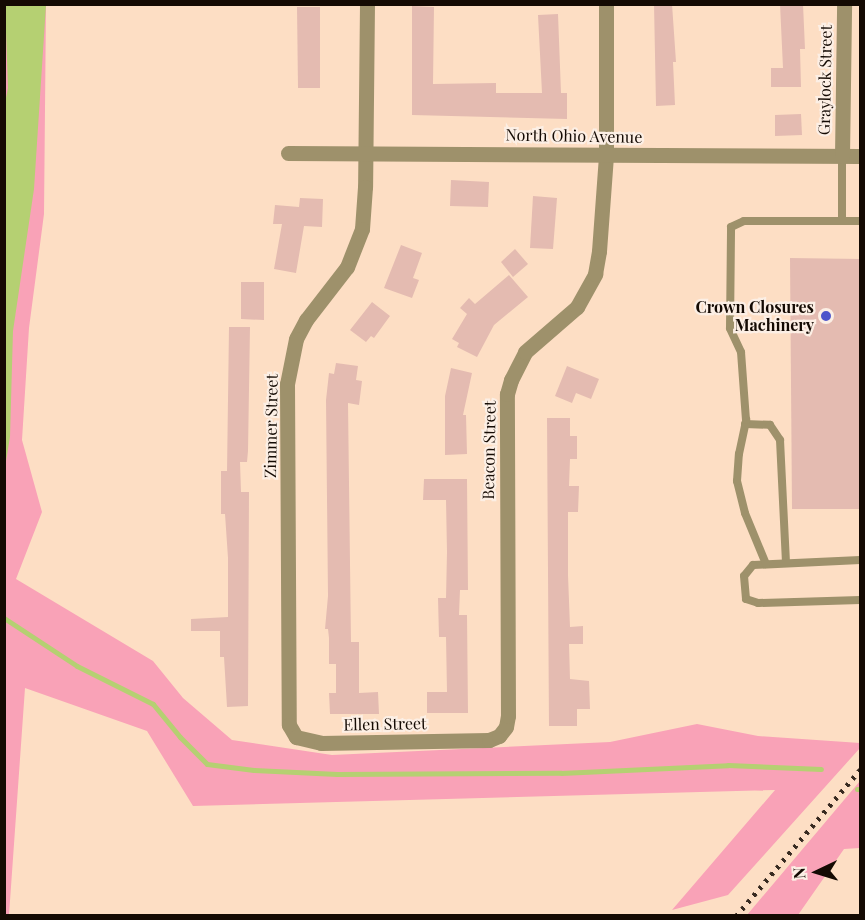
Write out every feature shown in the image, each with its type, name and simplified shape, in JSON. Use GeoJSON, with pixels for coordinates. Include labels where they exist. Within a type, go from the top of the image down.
{"type":"FeatureCollection","features":[{"type":"Feature","properties":{"kind":"street","name":"Zimmer Street"},"geometry":{"type":"LineString","coordinates":[[289,725],[287,409],[290,360],[296,339],[306,320],[338,279],[356,248],[364,210],[367,4]]}},
{"type":"Feature","properties":{"kind":"street","name":"Beacon Street"},"geometry":{"type":"LineString","coordinates":[[489,741],[499,736],[506,728],[508,716],[507,394],[510,380],[525,352],[577,307],[595,274],[599,251],[606,155],[606,4]]}},
{"type":"Feature","properties":{"kind":"street","name":"Graylock Street"},"geometry":{"type":"LineString","coordinates":[[842,156],[844,4]]}},
{"type":"Feature","properties":{"kind":"street","name":"North Ohio Avenue"},"geometry":{"type":"LineString","coordinates":[[288,153],[861,156]]}},
{"type":"Feature","properties":{"kind":"street","name":"Ellen Street"},"geometry":{"type":"LineString","coordinates":[[289,725],[296,737],[321,743],[489,741]]}},
{"type":"Feature","properties":{"kind":"lane"},"geometry":{"type":"LineString","coordinates":[[842,156],[842,221]]}},
{"type":"Feature","properties":{"kind":"lane"},"geometry":{"type":"LineString","coordinates":[[766,564],[745,513],[737,481],[745,424],[741,352],[730,328],[731,227],[744,221],[861,221]]}},
{"type":"Feature","properties":{"kind":"lane"},"geometry":{"type":"LineString","coordinates":[[745,424],[770,425],[780,440],[786,563]]}},
{"type":"Feature","properties":{"kind":"lane"},"geometry":{"type":"LineString","coordinates":[[861,560],[753,565],[744,576],[746,599],[758,603],[861,600]]}},
{"type":"Feature","properties":{"kind":"shaded area"},"geometry":{"type":"Polygon","coordinates":[[[5,4],[46,5],[34,189],[13,331],[10,437],[5,467],[4,108],[8,88],[5,4]]]}},
{"type":"Feature","properties":{"kind":"shaded area"},"geometry":{"type":"Polygon","coordinates":[[[46,4],[44,214],[29,328],[22,440],[42,512],[16,579],[153,661],[183,698],[232,740],[332,755],[610,742],[697,724],[758,736],[860,743],[860,748],[728,895],[672,910],[775,790],[193,806],[147,731],[25,688],[9,915],[5,916],[4,5],[46,4]]]}},
{"type":"Feature","properties":{"kind":"shaded area"},"geometry":{"type":"Polygon","coordinates":[[[860,781],[860,848],[844,849],[798,915],[747,915],[860,781]]]}},
{"type":"Feature","properties":{"kind":"building"},"geometry":{"type":"Polygon","coordinates":[[[654,4],[672,4],[676,62],[673,62],[675,105],[656,106],[654,4]]]}},
{"type":"Feature","properties":{"kind":"building"},"geometry":{"type":"Polygon","coordinates":[[[780,4],[803,4],[805,49],[800,49],[801,87],[771,87],[771,68],[783,68],[780,4]]]}},
{"type":"Feature","properties":{"kind":"building"},"geometry":{"type":"Polygon","coordinates":[[[412,6],[434,7],[433,84],[496,83],[496,93],[542,93],[538,15],[558,14],[561,93],[567,93],[567,119],[412,115],[412,6]]]}},
{"type":"Feature","properties":{"kind":"building"},"geometry":{"type":"Polygon","coordinates":[[[297,7],[320,7],[320,88],[298,88],[297,7]]]}},
{"type":"Feature","properties":{"kind":"building"},"geometry":{"type":"Polygon","coordinates":[[[801,114],[802,135],[775,136],[775,115],[801,114]]]}},
{"type":"Feature","properties":{"kind":"building"},"geometry":{"type":"Polygon","coordinates":[[[451,180],[489,182],[488,207],[450,206],[451,180]]]}},
{"type":"Feature","properties":{"kind":"building"},"geometry":{"type":"Polygon","coordinates":[[[533,196],[557,198],[553,249],[530,248],[533,196]]]}},
{"type":"Feature","properties":{"kind":"building"},"geometry":{"type":"Polygon","coordinates":[[[300,198],[323,199],[322,227],[304,226],[296,273],[274,269],[282,224],[273,224],[275,205],[299,207],[300,198]]]}},
{"type":"Feature","properties":{"kind":"building"},"geometry":{"type":"Polygon","coordinates":[[[401,245],[422,253],[413,278],[419,280],[412,298],[384,288],[401,245]]]}},
{"type":"Feature","properties":{"kind":"building"},"geometry":{"type":"Polygon","coordinates":[[[515,249],[528,264],[513,277],[501,262],[515,249]]]}},
{"type":"Feature","properties":{"kind":"building"},"geometry":{"type":"Polygon","coordinates":[[[790,258],[861,259],[861,509],[792,509],[790,258]]]}},
{"type":"Feature","properties":{"kind":"building"},"geometry":{"type":"Polygon","coordinates":[[[509,275],[528,297],[494,325],[477,357],[457,347],[459,343],[452,339],[467,314],[460,308],[469,298],[475,304],[509,275]]]}},
{"type":"Feature","properties":{"kind":"building"},"geometry":{"type":"Polygon","coordinates":[[[241,282],[264,282],[264,320],[241,319],[241,282]]]}},
{"type":"Feature","properties":{"kind":"building"},"geometry":{"type":"Polygon","coordinates":[[[372,302],[390,316],[374,338],[371,336],[366,342],[350,330],[372,302]]]}},
{"type":"Feature","properties":{"kind":"building"},"geometry":{"type":"Polygon","coordinates":[[[229,327],[250,327],[248,451],[247,462],[240,462],[241,492],[249,492],[248,706],[227,707],[224,657],[220,657],[220,631],[191,631],[191,619],[228,617],[228,558],[225,514],[221,514],[221,471],[227,471],[229,327]]]}},
{"type":"Feature","properties":{"kind":"building"},"geometry":{"type":"Polygon","coordinates":[[[336,363],[358,366],[356,380],[362,381],[359,405],[348,403],[351,642],[359,642],[359,693],[378,692],[379,714],[330,714],[329,693],[336,693],[336,664],[329,664],[328,629],[325,629],[328,596],[326,400],[329,373],[334,374],[336,363]]]}},
{"type":"Feature","properties":{"kind":"building"},"geometry":{"type":"Polygon","coordinates":[[[567,366],[599,379],[591,399],[576,393],[572,403],[555,396],[567,366]]]}},
{"type":"Feature","properties":{"kind":"building"},"geometry":{"type":"Polygon","coordinates":[[[451,368],[472,373],[463,415],[466,415],[467,454],[445,455],[445,396],[451,368]]]}},
{"type":"Feature","properties":{"kind":"building"},"geometry":{"type":"Polygon","coordinates":[[[547,418],[570,418],[570,436],[577,436],[577,459],[570,459],[569,486],[579,486],[578,512],[568,512],[568,575],[570,627],[583,626],[583,644],[569,644],[570,679],[589,681],[590,709],[577,709],[577,726],[549,726],[547,418]]]}},
{"type":"Feature","properties":{"kind":"building"},"geometry":{"type":"Polygon","coordinates":[[[424,479],[467,479],[468,590],[460,590],[459,615],[467,615],[468,713],[427,713],[427,692],[447,692],[446,637],[439,637],[438,598],[446,598],[447,552],[446,500],[423,500],[424,479]]]}},
{"type":"Feature","properties":{"kind":"waterway"},"geometry":{"type":"LineString","coordinates":[[4,618],[77,666],[153,704],[180,737],[207,764],[254,770],[337,774],[561,773],[728,765],[821,769]]}},
{"type":"Feature","properties":{"kind":"railway"},"geometry":{"type":"LineString","coordinates":[[736,916],[860,770]]}},
{"type":"Feature","properties":{"kind":"place","name":"Crown Closures Machinery"},"geometry":{"type":"Point","coordinates":[826,316]}}]}
